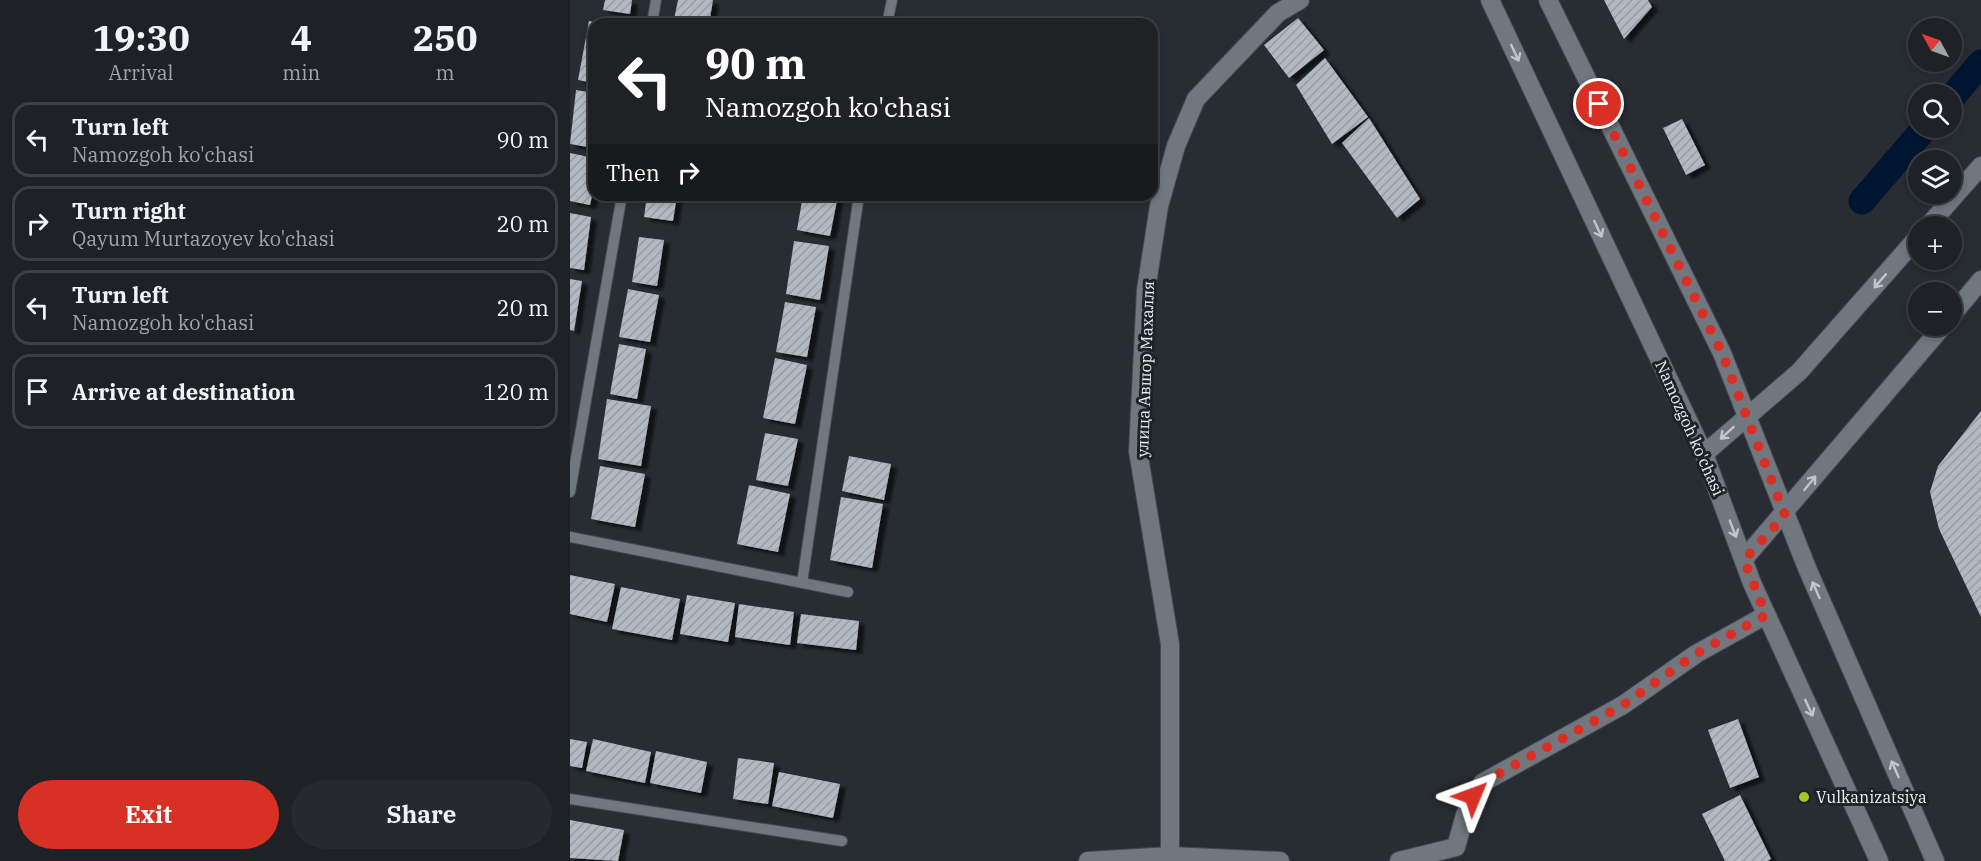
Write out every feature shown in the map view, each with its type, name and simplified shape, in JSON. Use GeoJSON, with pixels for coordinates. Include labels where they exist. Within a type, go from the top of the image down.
{"type":"FeatureCollection","features":[{"type":"Feature","properties":{"kind":"street","name":"улица Авшор Махалля"},"geometry":{"type":"LineString","coordinates":[[1170,858],[1170,644],[1138,451],[1149,269],[1159,206],[1176,146],[1196,99],[1278,13],[1300,0]]}},
{"type":"Feature","properties":{"kind":"street","name":"Namozgoh ko'chasi"},"geometry":{"type":"LineString","coordinates":[[1490,0],[1704,454],[1766,615],[1879,861]]}},
{"type":"Feature","properties":{"kind":"street"},"geometry":{"type":"LineString","coordinates":[[1548,0],[1722,353],[1785,515],[1935,861]]}},
{"type":"Feature","properties":{"kind":"street"},"geometry":{"type":"LineString","coordinates":[[1937,216],[1981,166]]}},
{"type":"Feature","properties":{"kind":"street"},"geometry":{"type":"LineString","coordinates":[[1704,454],[1799,372],[1908,248]]}},
{"type":"Feature","properties":{"kind":"street"},"geometry":{"type":"LineString","coordinates":[[1962,303],[1981,280]]}},
{"type":"Feature","properties":{"kind":"street"},"geometry":{"type":"LineString","coordinates":[[1744,560],[1785,515],[1935,336]]}},
{"type":"Feature","properties":{"kind":"street"},"geometry":{"type":"LineString","coordinates":[[1399,861],[1456,847],[1465,815],[1482,783],[1623,705],[1696,654],[1766,615]]}},
{"type":"Feature","properties":{"kind":"street"},"geometry":{"type":"LineString","coordinates":[[1088,861],[1170,858],[1280,861]]}},
{"type":"Feature","properties":{"kind":"lane"},"geometry":{"type":"LineString","coordinates":[[653,18],[656,0]]}},
{"type":"Feature","properties":{"kind":"lane"},"geometry":{"type":"LineString","coordinates":[[888,18],[892,0]]}},
{"type":"Feature","properties":{"kind":"lane"},"geometry":{"type":"LineString","coordinates":[[570,492],[621,201]]}},
{"type":"Feature","properties":{"kind":"lane"},"geometry":{"type":"LineString","coordinates":[[802,583],[858,201]]}},
{"type":"Feature","properties":{"kind":"lane"},"geometry":{"type":"LineString","coordinates":[[570,537],[848,592]]}},
{"type":"Feature","properties":{"kind":"lane"},"geometry":{"type":"LineString","coordinates":[[570,799],[842,841]]}},
{"type":"Feature","properties":{"kind":"building"},"geometry":{"type":"Polygon","coordinates":[[[605,0],[632,0],[630,14],[603,10],[605,0]]]}},
{"type":"Feature","properties":{"kind":"building"},"geometry":{"type":"Polygon","coordinates":[[[678,0],[713,0],[710,18],[674,18],[678,0]]]}},
{"type":"Feature","properties":{"kind":"building"},"geometry":{"type":"Polygon","coordinates":[[[1604,0],[1648,0],[1652,7],[1624,39],[1604,0]]]}},
{"type":"Feature","properties":{"kind":"building"},"geometry":{"type":"Polygon","coordinates":[[[1298,18],[1324,50],[1289,78],[1264,45],[1298,18]]]}},
{"type":"Feature","properties":{"kind":"building"},"geometry":{"type":"Polygon","coordinates":[[[588,26],[588,82],[578,80],[588,26]]]}},
{"type":"Feature","properties":{"kind":"building"},"geometry":{"type":"Polygon","coordinates":[[[1325,58],[1368,117],[1332,144],[1296,85],[1325,58]]]}},
{"type":"Feature","properties":{"kind":"building"},"geometry":{"type":"Polygon","coordinates":[[[576,90],[588,92],[588,147],[570,144],[576,90]]]}},
{"type":"Feature","properties":{"kind":"building"},"geometry":{"type":"Polygon","coordinates":[[[1369,118],[1420,199],[1397,218],[1342,143],[1369,118]]]}},
{"type":"Feature","properties":{"kind":"building"},"geometry":{"type":"Polygon","coordinates":[[[1682,119],[1705,165],[1686,175],[1663,128],[1682,119]]]}},
{"type":"Feature","properties":{"kind":"building"},"geometry":{"type":"Polygon","coordinates":[[[570,153],[588,157],[588,201],[591,201],[590,205],[570,201],[570,153]]]}},
{"type":"Feature","properties":{"kind":"building"},"geometry":{"type":"Polygon","coordinates":[[[646,201],[676,201],[673,221],[644,217],[646,201]]]}},
{"type":"Feature","properties":{"kind":"building"},"geometry":{"type":"Polygon","coordinates":[[[802,201],[837,201],[830,236],[797,230],[802,201]]]}},
{"type":"Feature","properties":{"kind":"building"},"geometry":{"type":"Polygon","coordinates":[[[570,213],[591,217],[584,270],[570,268],[570,213]]]}},
{"type":"Feature","properties":{"kind":"building"},"geometry":{"type":"Polygon","coordinates":[[[639,237],[664,240],[657,286],[632,282],[639,237]]]}},
{"type":"Feature","properties":{"kind":"building"},"geometry":{"type":"Polygon","coordinates":[[[794,241],[829,246],[820,300],[786,294],[794,241]]]}},
{"type":"Feature","properties":{"kind":"building"},"geometry":{"type":"Polygon","coordinates":[[[570,279],[582,281],[574,331],[570,330],[570,279]]]}},
{"type":"Feature","properties":{"kind":"building"},"geometry":{"type":"Polygon","coordinates":[[[628,289],[659,295],[650,342],[619,337],[628,289]]]}},
{"type":"Feature","properties":{"kind":"building"},"geometry":{"type":"Polygon","coordinates":[[[785,302],[816,307],[807,357],[776,352],[785,302]]]}},
{"type":"Feature","properties":{"kind":"building"},"geometry":{"type":"Polygon","coordinates":[[[619,344],[646,349],[637,399],[610,394],[619,344]]]}},
{"type":"Feature","properties":{"kind":"building"},"geometry":{"type":"Polygon","coordinates":[[[775,358],[807,365],[795,424],[763,418],[775,358]]]}},
{"type":"Feature","properties":{"kind":"building"},"geometry":{"type":"Polygon","coordinates":[[[607,399],[651,406],[641,466],[598,459],[607,399]]]}},
{"type":"Feature","properties":{"kind":"building"},"geometry":{"type":"Polygon","coordinates":[[[1981,411],[1981,617],[1939,529],[1930,492],[1938,466],[1981,411]]]}},
{"type":"Feature","properties":{"kind":"building"},"geometry":{"type":"Polygon","coordinates":[[[765,433],[798,439],[788,486],[756,480],[765,433]]]}},
{"type":"Feature","properties":{"kind":"building"},"geometry":{"type":"Polygon","coordinates":[[[849,456],[891,464],[884,500],[842,491],[849,456]]]}},
{"type":"Feature","properties":{"kind":"building"},"geometry":{"type":"Polygon","coordinates":[[[600,466],[645,474],[635,527],[591,519],[600,466]]]}},
{"type":"Feature","properties":{"kind":"building"},"geometry":{"type":"Polygon","coordinates":[[[749,485],[790,494],[778,552],[737,544],[749,485]]]}},
{"type":"Feature","properties":{"kind":"building"},"geometry":{"type":"Polygon","coordinates":[[[841,497],[883,504],[872,568],[830,560],[841,497]]]}},
{"type":"Feature","properties":{"kind":"building"},"geometry":{"type":"Polygon","coordinates":[[[570,575],[615,584],[607,622],[570,614],[570,575]]]}},
{"type":"Feature","properties":{"kind":"building"},"geometry":{"type":"Polygon","coordinates":[[[621,587],[680,599],[672,640],[612,629],[621,587]]]}},
{"type":"Feature","properties":{"kind":"building"},"geometry":{"type":"Polygon","coordinates":[[[687,595],[735,603],[728,642],[680,634],[687,595]]]}},
{"type":"Feature","properties":{"kind":"building"},"geometry":{"type":"Polygon","coordinates":[[[739,604],[794,612],[790,645],[735,637],[739,604]]]}},
{"type":"Feature","properties":{"kind":"building"},"geometry":{"type":"Polygon","coordinates":[[[801,614],[859,621],[856,650],[797,643],[801,614]]]}},
{"type":"Feature","properties":{"kind":"building"},"geometry":{"type":"Polygon","coordinates":[[[1738,719],[1759,777],[1730,788],[1708,730],[1738,719]]]}},
{"type":"Feature","properties":{"kind":"building"},"geometry":{"type":"Polygon","coordinates":[[[570,739],[587,742],[582,768],[570,766],[570,739]]]}},
{"type":"Feature","properties":{"kind":"building"},"geometry":{"type":"Polygon","coordinates":[[[593,739],[651,752],[645,783],[586,771],[593,739]]]}},
{"type":"Feature","properties":{"kind":"building"},"geometry":{"type":"Polygon","coordinates":[[[656,751],[707,762],[701,793],[650,783],[656,751]]]}},
{"type":"Feature","properties":{"kind":"building"},"geometry":{"type":"Polygon","coordinates":[[[738,758],[774,763],[768,804],[733,799],[738,758]]]}},
{"type":"Feature","properties":{"kind":"building"},"geometry":{"type":"Polygon","coordinates":[[[779,772],[840,784],[833,818],[772,806],[779,772]]]}},
{"type":"Feature","properties":{"kind":"building"},"geometry":{"type":"Polygon","coordinates":[[[1740,795],[1771,859],[1767,861],[1725,861],[1702,814],[1740,795]]]}},
{"type":"Feature","properties":{"kind":"building"},"geometry":{"type":"Polygon","coordinates":[[[570,820],[624,830],[618,861],[570,858],[570,820]]]}},
{"type":"Feature","properties":{"kind":"waterway"},"geometry":{"type":"LineString","coordinates":[[1962,85],[1981,63]]}},
{"type":"Feature","properties":{"kind":"waterway"},"geometry":{"type":"LineString","coordinates":[[1862,201],[1916,138]]}},
{"type":"Feature","properties":{"kind":"place","name":"Vulkanizatsiya"},"geometry":{"type":"Point","coordinates":[1804,797]}},
{"type":"Feature","properties":{"kind":"route"},"geometry":{"type":"LineString","coordinates":[[1473,796],[1482,783],[1623,705],[1696,654],[1766,615],[1744,560],[1785,515],[1722,353],[1599,104]]}}]}
